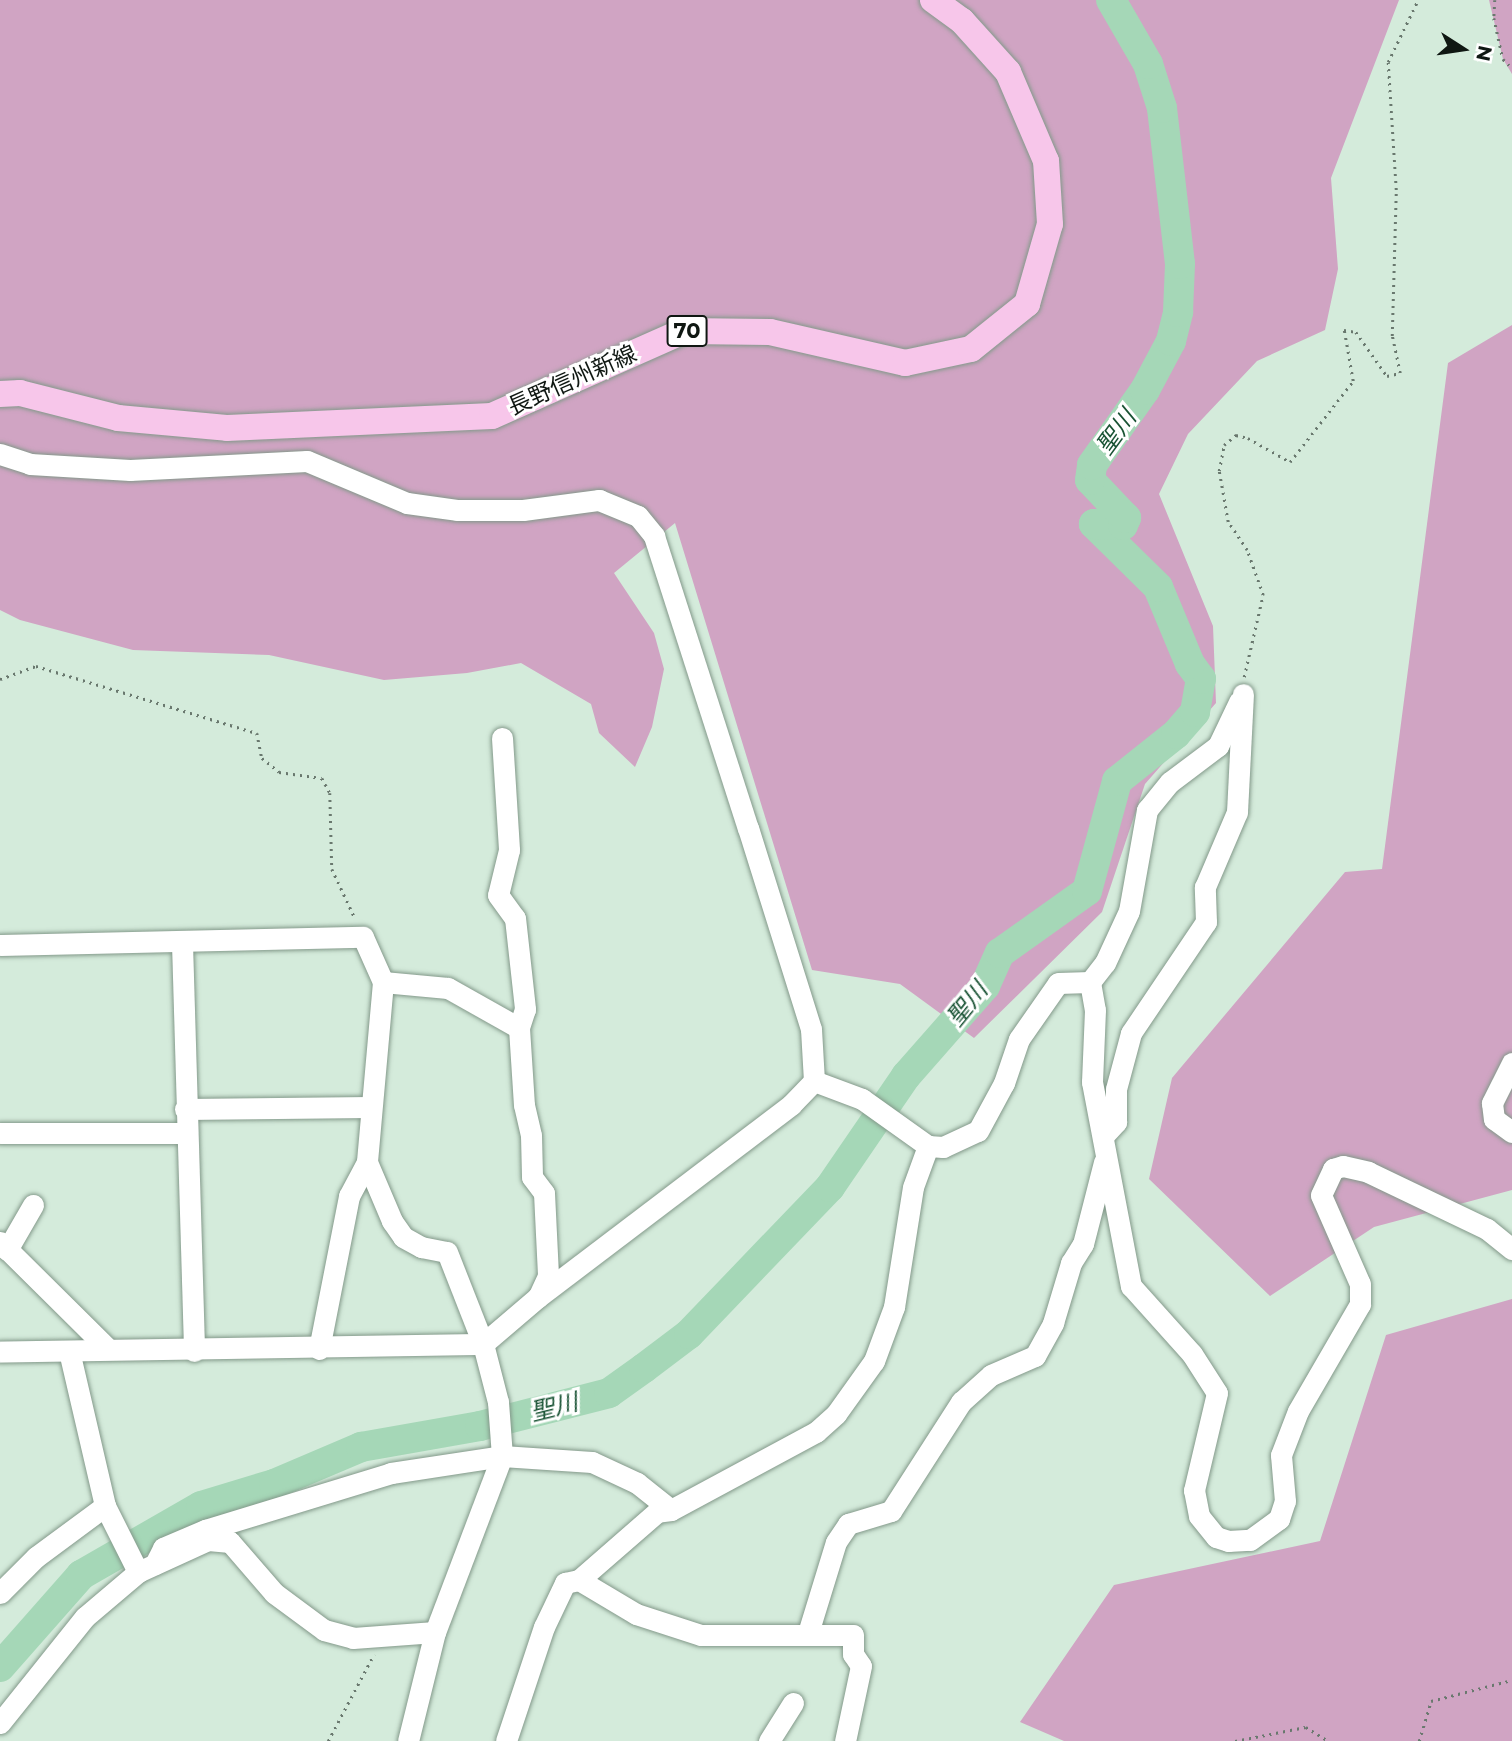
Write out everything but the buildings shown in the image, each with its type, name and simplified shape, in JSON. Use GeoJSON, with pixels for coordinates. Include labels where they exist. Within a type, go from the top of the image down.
{"type":"FeatureCollection","features":[{"type":"Feature","properties":{"kind":"main road","name":"長野信州新線"},"geometry":{"type":"LineString","coordinates":[[0,394],[20,393],[118,418],[227,428],[492,416],[684,331],[770,332],[905,363],[971,349],[1027,304],[1051,224],[1046,160],[1008,72],[962,21],[933,0]]}},
{"type":"Feature","properties":{"kind":"street"},"geometry":{"type":"LineString","coordinates":[[0,454],[30,464],[130,470],[307,461],[407,503],[457,510],[523,510],[599,500],[638,516],[654,536],[811,1029],[814,1081]]}},
{"type":"Feature","properties":{"kind":"street"},"geometry":{"type":"LineString","coordinates":[[1243,694],[1218,746],[1170,782],[1147,810],[1129,911],[1105,962],[1090,982],[1095,1010],[1092,1082],[1106,1142],[1116,1224],[1131,1286],[1192,1354],[1217,1393],[1194,1490],[1199,1516],[1216,1537],[1228,1541],[1250,1540],[1279,1519],[1285,1501],[1281,1455],[1285,1444],[1298,1411],[1360,1304],[1360,1284],[1321,1195],[1333,1169],[1353,1168],[1395,1185],[1487,1228],[1512,1249]]}},
{"type":"Feature","properties":{"kind":"street"},"geometry":{"type":"LineString","coordinates":[[808,1633],[836,1542],[848,1524],[891,1511],[961,1402],[991,1375],[1035,1356],[1053,1323],[1071,1263],[1083,1244],[1106,1142],[1116,1122],[1116,1089],[1131,1033],[1206,922],[1205,887],[1237,812],[1243,694]]}},
{"type":"Feature","properties":{"kind":"street"},"geometry":{"type":"LineString","coordinates":[[502,738],[509,850],[498,895],[515,918],[525,1009],[519,1028],[532,1177],[544,1193],[548,1276],[538,1297]]}},
{"type":"Feature","properties":{"kind":"street"},"geometry":{"type":"LineString","coordinates":[[0,945],[363,937],[383,982],[367,1162],[349,1196],[319,1349]]}},
{"type":"Feature","properties":{"kind":"street"},"geometry":{"type":"LineString","coordinates":[[182,943],[194,1350]]}},
{"type":"Feature","properties":{"kind":"street"},"geometry":{"type":"LineString","coordinates":[[383,982],[448,988],[519,1028]]}},
{"type":"Feature","properties":{"kind":"street"},"geometry":{"type":"LineString","coordinates":[[814,1081],[862,1099],[928,1146],[943,1147],[978,1131],[1033,1016],[1058,984],[1090,982]]}},
{"type":"Feature","properties":{"kind":"street"},"geometry":{"type":"LineString","coordinates":[[1512,1063],[1492,1103],[1494,1119],[1512,1132]]}},
{"type":"Feature","properties":{"kind":"street"},"geometry":{"type":"LineString","coordinates":[[0,1352],[319,1349],[483,1344],[538,1297],[720,1161],[814,1081]]}},
{"type":"Feature","properties":{"kind":"street"},"geometry":{"type":"LineString","coordinates":[[185,1110],[370,1107]]}},
{"type":"Feature","properties":{"kind":"street"},"geometry":{"type":"LineString","coordinates":[[0,1133],[187,1133]]}},
{"type":"Feature","properties":{"kind":"street"},"geometry":{"type":"LineString","coordinates":[[506,1741],[544,1627],[565,1583],[579,1580],[657,1512],[671,1510],[754,1468],[816,1432],[836,1414],[874,1361],[894,1307],[913,1187],[928,1146]]}},
{"type":"Feature","properties":{"kind":"street"},"geometry":{"type":"LineString","coordinates":[[367,1162],[392,1221],[403,1237],[421,1247],[447,1252],[483,1344],[498,1402],[502,1448],[435,1632],[408,1741]]}},
{"type":"Feature","properties":{"kind":"street"},"geometry":{"type":"LineString","coordinates":[[33,1205],[3,1246],[108,1349]]}},
{"type":"Feature","properties":{"kind":"street"},"geometry":{"type":"LineString","coordinates":[[69,1352],[109,1514],[142,1565]]}},
{"type":"Feature","properties":{"kind":"street"},"geometry":{"type":"LineString","coordinates":[[0,1723],[85,1617],[163,1548],[205,1530],[391,1473],[502,1448],[592,1462],[636,1483],[671,1510]]}},
{"type":"Feature","properties":{"kind":"street"},"geometry":{"type":"LineString","coordinates":[[0,1593],[36,1557],[109,1514]]}},
{"type":"Feature","properties":{"kind":"street"},"geometry":{"type":"LineString","coordinates":[[142,1565],[208,1540],[230,1542],[274,1592],[324,1630],[353,1638],[435,1632]]}},
{"type":"Feature","properties":{"kind":"street"},"geometry":{"type":"LineString","coordinates":[[579,1580],[636,1614],[701,1635],[808,1633],[853,1636],[853,1654],[861,1666],[845,1741]]}},
{"type":"Feature","properties":{"kind":"street"},"geometry":{"type":"LineString","coordinates":[[769,1741],[793,1703]]}},
{"type":"Feature","properties":{"kind":"path"},"geometry":{"type":"LineString","coordinates":[[1243,694],[1247,651],[1263,595],[1247,550],[1227,522],[1219,471],[1224,445],[1236,435],[1248,438],[1290,462],[1353,381],[1344,330],[1356,332],[1387,376],[1400,373],[1392,336],[1396,190],[1388,62],[1418,0]]}},
{"type":"Feature","properties":{"kind":"path"},"geometry":{"type":"LineString","coordinates":[[1495,0],[1494,18],[1503,60],[1512,68]]}},
{"type":"Feature","properties":{"kind":"path"},"geometry":{"type":"LineString","coordinates":[[0,680],[36,666],[170,704],[257,733],[262,758],[279,772],[321,778],[330,793],[332,869],[363,937]]}},
{"type":"Feature","properties":{"kind":"path"},"geometry":{"type":"LineString","coordinates":[[328,1741],[381,1638]]}},
{"type":"Feature","properties":{"kind":"path"},"geometry":{"type":"LineString","coordinates":[[1419,1741],[1431,1701],[1512,1680]]}},
{"type":"Feature","properties":{"kind":"path"},"geometry":{"type":"LineString","coordinates":[[1235,1741],[1306,1727],[1328,1741]]}},
{"type":"Feature","properties":{"kind":"shaded area"},"geometry":{"type":"Polygon","coordinates":[[[0,0],[1399,0],[1331,178],[1338,269],[1325,330],[1257,361],[1188,434],[1159,494],[1213,626],[1216,703],[1145,784],[1102,912],[974,1038],[900,984],[812,970],[675,523],[614,573],[654,633],[664,669],[652,727],[635,767],[599,733],[591,704],[521,663],[467,673],[384,680],[269,655],[133,650],[20,620],[0,610],[0,0]]]}},
{"type":"Feature","properties":{"kind":"shaded area"},"geometry":{"type":"Polygon","coordinates":[[[1489,0],[1512,0],[1512,74],[1503,59],[1489,0]]]}},
{"type":"Feature","properties":{"kind":"shaded area"},"geometry":{"type":"Polygon","coordinates":[[[1512,325],[1512,1190],[1374,1227],[1270,1296],[1149,1179],[1172,1078],[1345,872],[1382,869],[1448,363],[1512,325]]]}},
{"type":"Feature","properties":{"kind":"shaded area"},"geometry":{"type":"Polygon","coordinates":[[[1512,1299],[1512,1741],[1064,1741],[1020,1722],[1114,1585],[1320,1541],[1386,1335],[1512,1299]]]}},
{"type":"Feature","properties":{"kind":"waterway","name":"聖川"},"geometry":{"type":"LineString","coordinates":[[0,1667],[81,1575],[201,1506],[274,1484],[361,1447],[480,1426],[609,1393],[689,1334],[830,1187],[906,1076],[985,986],[1000,953],[1087,891],[1117,781],[1176,734],[1195,712],[1201,679],[1190,664],[1158,587],[1094,524],[1123,525],[1126,518],[1090,480],[1092,465],[1145,390],[1171,341],[1178,312],[1180,264],[1162,108],[1148,64],[1111,0]]}}]}
